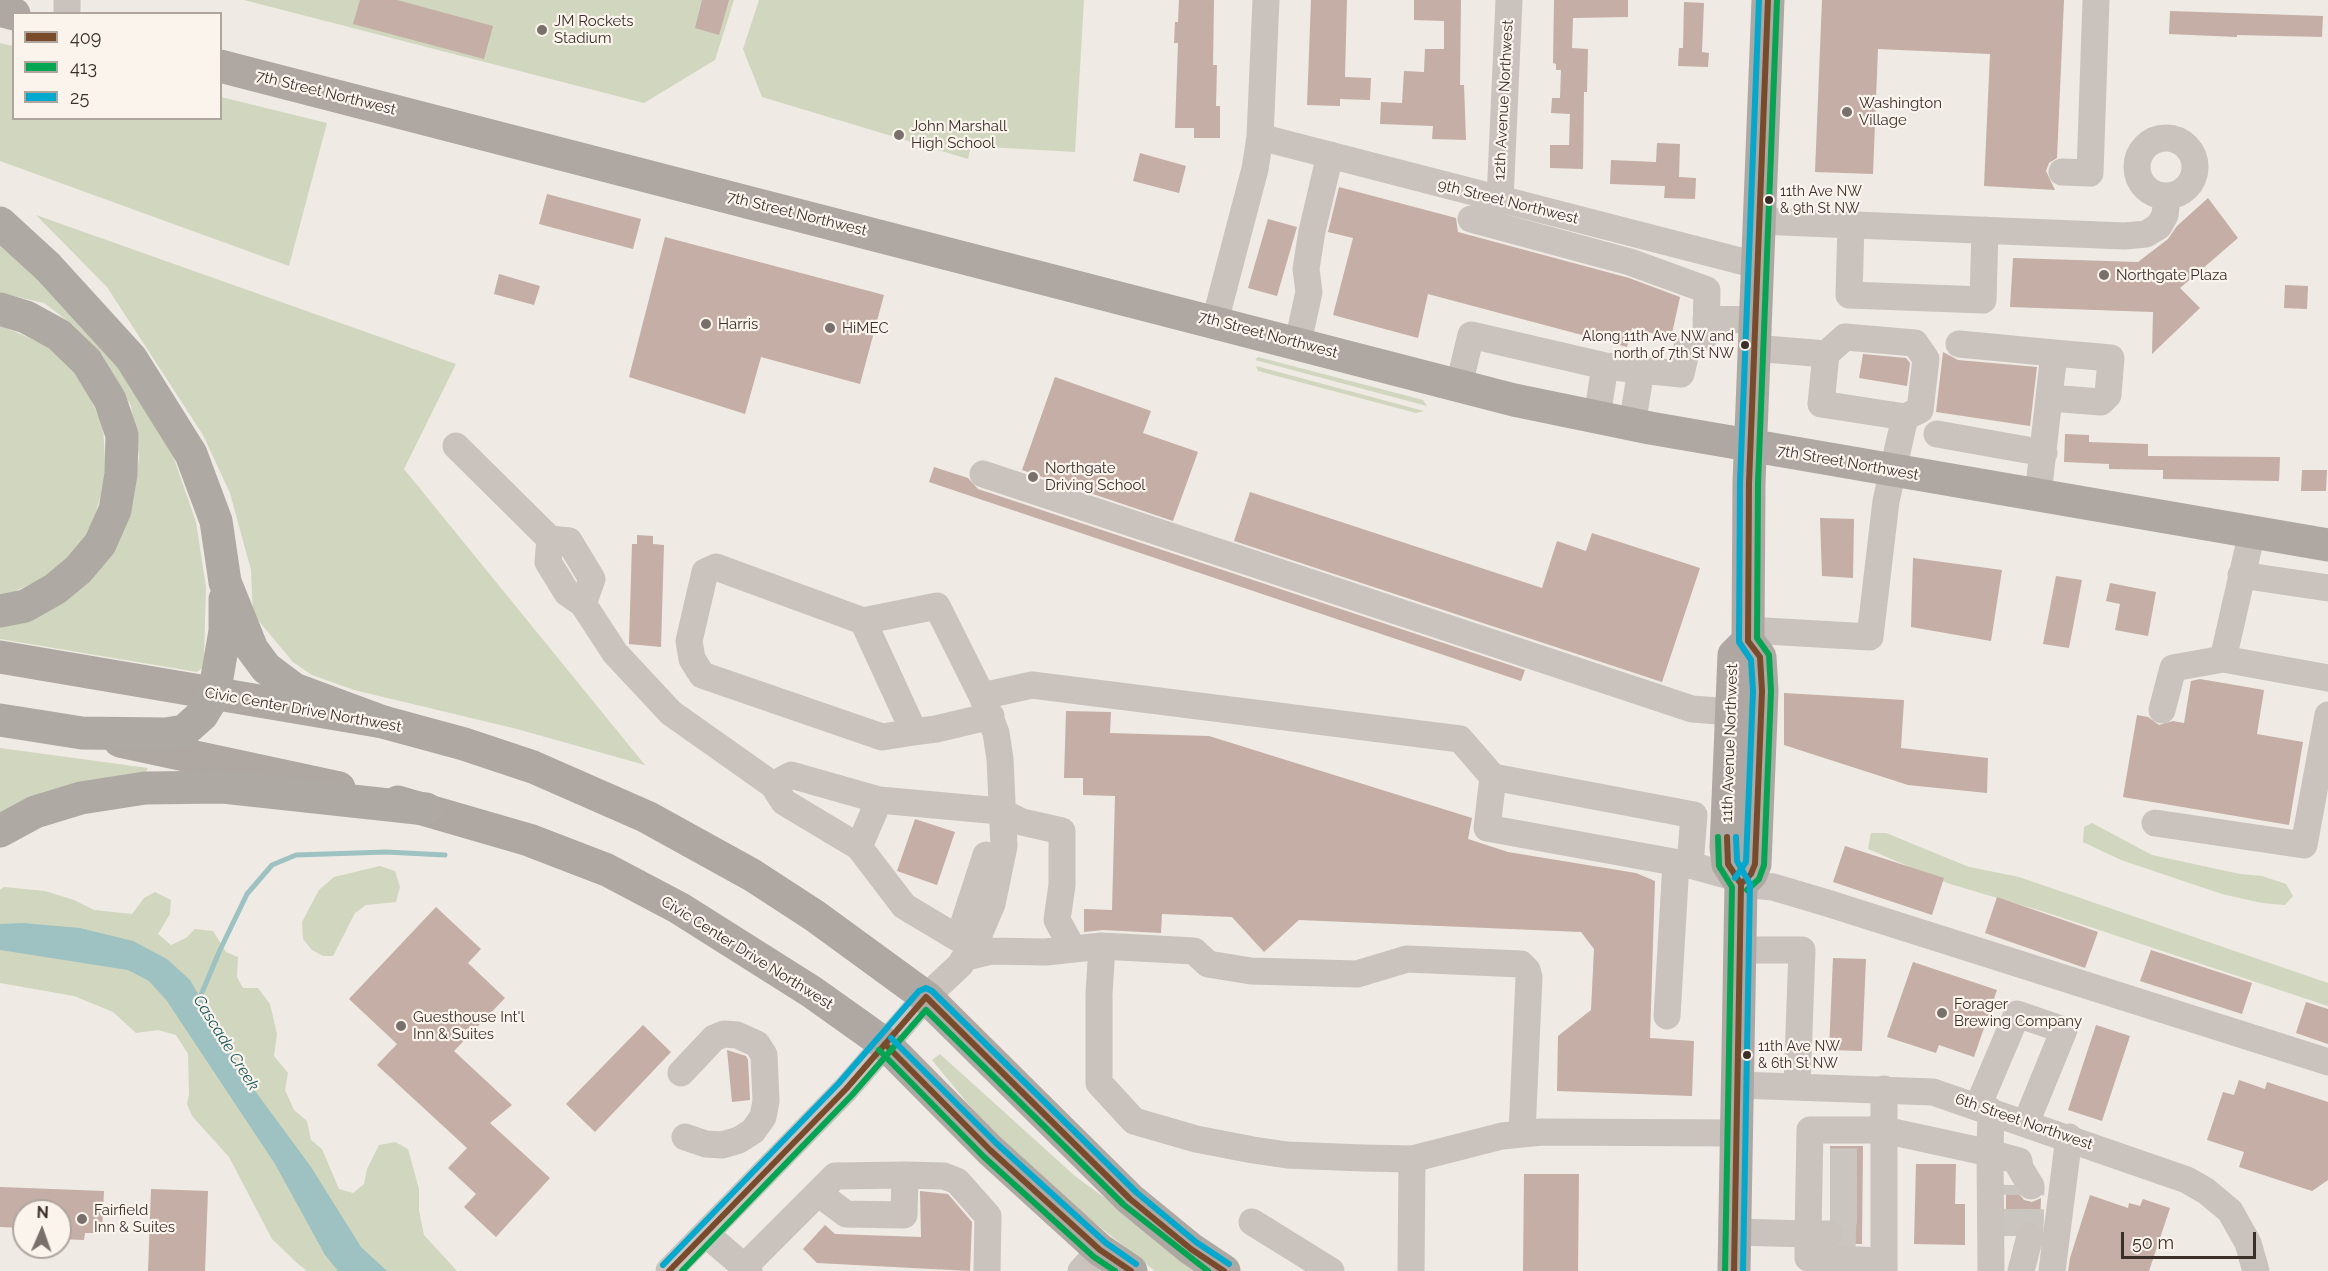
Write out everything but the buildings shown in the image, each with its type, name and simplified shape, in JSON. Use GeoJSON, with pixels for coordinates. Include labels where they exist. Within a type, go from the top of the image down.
{"type":"FeatureCollection","features":[{"type":"Feature","properties":{"kind":"highway"},"geometry":{"type":"LineString","coordinates":[[0,223],[48,267],[131,358],[191,454],[216,521],[225,582],[225,631],[214,695],[202,715],[184,731],[166,734],[82,733]]}},
{"type":"Feature","properties":{"kind":"highway"},"geometry":{"type":"LineString","coordinates":[[0,309],[26,317],[59,335],[87,362],[110,400],[122,435],[122,474],[115,510],[100,544],[78,570],[55,589],[25,606],[0,610]]}},
{"type":"Feature","properties":{"kind":"highway"},"geometry":{"type":"LineString","coordinates":[[225,582],[252,649],[266,668],[294,689],[383,722]]}},
{"type":"Feature","properties":{"kind":"highway","name":"Civic Center Drive Northwest"},"geometry":{"type":"LineString","coordinates":[[0,720],[82,733]]}},
{"type":"Feature","properties":{"kind":"highway"},"geometry":{"type":"LineString","coordinates":[[0,831],[35,812],[81,798],[145,788],[223,787],[426,809]]}},
{"type":"Feature","properties":{"kind":"main road","name":"11th Avenue Northwest"},"geometry":{"type":"LineString","coordinates":[[1739,881],[1752,874],[1755,864],[1762,691],[1760,657],[1748,635],[1750,446],[1768,0]]}},
{"type":"Feature","properties":{"kind":"main road","name":"7th Street Northwest"},"geometry":{"type":"LineString","coordinates":[[222,67],[1298,342],[1459,386],[1632,425],[2328,545]]}},
{"type":"Feature","properties":{"kind":"main road","name":"11th Avenue Northwest"},"geometry":{"type":"LineString","coordinates":[[1734,1271],[1740,950],[1739,881],[1728,864],[1726,848],[1734,656],[1748,635]]}},
{"type":"Feature","properties":{"kind":"main road","name":"Civic Center Drive Northwest"},"geometry":{"type":"LineString","coordinates":[[0,657],[383,722],[464,744],[533,767],[646,817],[752,875],[788,898],[927,997],[1130,1199],[1191,1249],[1224,1271]]}},
{"type":"Feature","properties":{"kind":"main road","name":"Civic Center Drive Northwest"},"geometry":{"type":"LineString","coordinates":[[82,733],[426,809],[568,855],[670,903],[812,992],[885,1044],[990,1150],[1090,1261],[1131,1271]]}},
{"type":"Feature","properties":{"kind":"street"},"geometry":{"type":"LineString","coordinates":[[1215,321],[1255,169],[1260,137],[1266,0]]}},
{"type":"Feature","properties":{"kind":"street","name":"12th Avenue Northwest"},"geometry":{"type":"LineString","coordinates":[[1506,210],[1509,0]]}},
{"type":"Feature","properties":{"kind":"street"},"geometry":{"type":"LineString","coordinates":[[2062,172],[2090,173],[2096,0]]}},
{"type":"Feature","properties":{"kind":"street","name":"9th Street Northwest"},"geometry":{"type":"LineString","coordinates":[[1260,137],[1330,155],[1561,229],[1636,235],[1756,265]]}},
{"type":"Feature","properties":{"kind":"street"},"geometry":{"type":"LineString","coordinates":[[1298,342],[1309,292],[1306,269],[1312,231],[1330,155]]}},
{"type":"Feature","properties":{"kind":"street"},"geometry":{"type":"LineString","coordinates":[[1758,221],[2124,236],[2146,234],[2159,226],[2165,215],[2167,196]]}},
{"type":"Feature","properties":{"kind":"street"},"geometry":{"type":"LineString","coordinates":[[1471,219],[1506,210]]}},
{"type":"Feature","properties":{"kind":"street"},"geometry":{"type":"LineString","coordinates":[[1851,225],[1849,295],[1983,300],[1985,230]]}},
{"type":"Feature","properties":{"kind":"street"},"geometry":{"type":"LineString","coordinates":[[1459,386],[1471,334],[1605,366],[1681,375],[1687,348],[1706,335],[1707,290],[1630,262],[1561,229]]}},
{"type":"Feature","properties":{"kind":"street"},"geometry":{"type":"LineString","coordinates":[[1630,262],[1636,235]]}},
{"type":"Feature","properties":{"kind":"street"},"geometry":{"type":"LineString","coordinates":[[1698,287],[1706,252]]}},
{"type":"Feature","properties":{"kind":"street"},"geometry":{"type":"LineString","coordinates":[[1706,319],[1826,354]]}},
{"type":"Feature","properties":{"kind":"street"},"geometry":{"type":"LineString","coordinates":[[1845,337],[1915,343],[1926,359],[1920,410],[1905,417],[1821,404],[1826,354],[1845,337]]}},
{"type":"Feature","properties":{"kind":"street"},"geometry":{"type":"LineString","coordinates":[[1959,344],[2111,358],[2108,395],[2101,402],[2050,398]]}},
{"type":"Feature","properties":{"kind":"street"},"geometry":{"type":"LineString","coordinates":[[2038,495],[2054,353]]}},
{"type":"Feature","properties":{"kind":"street"},"geometry":{"type":"LineString","coordinates":[[1597,417],[1605,366]]}},
{"type":"Feature","properties":{"kind":"street"},"geometry":{"type":"LineString","coordinates":[[1632,425],[1641,370]]}},
{"type":"Feature","properties":{"kind":"street"},"geometry":{"type":"LineString","coordinates":[[1748,635],[1870,637],[1886,501],[1905,417]]}},
{"type":"Feature","properties":{"kind":"street"},"geometry":{"type":"LineString","coordinates":[[1937,434],[2044,453]]}},
{"type":"Feature","properties":{"kind":"street"},"geometry":{"type":"LineString","coordinates":[[456,446],[550,539],[548,562],[567,593],[583,604],[615,653],[671,713],[773,785],[784,802],[859,847],[904,906],[962,948],[1047,952],[1102,946],[1194,951],[1208,964],[1251,971],[1357,974],[1407,959],[1521,964],[1527,970],[1529,977],[1532,1132]]}},
{"type":"Feature","properties":{"kind":"street"},"geometry":{"type":"LineString","coordinates":[[983,474],[1692,710],[1731,712]]}},
{"type":"Feature","properties":{"kind":"street"},"geometry":{"type":"LineString","coordinates":[[2223,659],[2252,532]]}},
{"type":"Feature","properties":{"kind":"street"},"geometry":{"type":"LineString","coordinates":[[669,1271],[846,1089],[927,997],[962,948],[977,939],[992,904],[1004,846],[1000,811],[1000,759],[986,706],[937,606],[863,621],[716,567],[705,572],[689,641],[692,659],[702,675],[882,737],[914,732],[986,706],[1032,685],[1460,738],[1493,777],[1694,815],[1683,864],[1667,1016]]}},
{"type":"Feature","properties":{"kind":"street"},"geometry":{"type":"LineString","coordinates":[[2241,575],[2328,588]]}},
{"type":"Feature","properties":{"kind":"street"},"geometry":{"type":"LineString","coordinates":[[863,621],[914,732]]}},
{"type":"Feature","properties":{"kind":"street"},"geometry":{"type":"LineString","coordinates":[[2162,710],[2173,668],[2223,659],[2328,678]]}},
{"type":"Feature","properties":{"kind":"street"},"geometry":{"type":"LineString","coordinates":[[2155,823],[2304,845],[2318,829],[2328,715]]}},
{"type":"Feature","properties":{"kind":"street"},"geometry":{"type":"LineString","coordinates":[[773,785],[791,776],[879,800],[1000,811],[1022,822],[1062,831],[1062,885],[1057,920],[1073,949]]}},
{"type":"Feature","properties":{"kind":"street"},"geometry":{"type":"LineString","coordinates":[[1493,777],[1487,828],[1683,864],[1739,881],[1773,887],[2328,1062]]}},
{"type":"Feature","properties":{"kind":"street"},"geometry":{"type":"LineString","coordinates":[[859,847],[879,800]]}},
{"type":"Feature","properties":{"kind":"street"},"geometry":{"type":"LineString","coordinates":[[1102,946],[1099,994],[1099,1083],[1134,1121],[1196,1139],[1287,1155],[1412,1159],[1469,1143],[1532,1132],[1737,1133]]}},
{"type":"Feature","properties":{"kind":"street"},"geometry":{"type":"LineString","coordinates":[[1740,950],[1802,950],[1797,1086]]}},
{"type":"Feature","properties":{"kind":"street"},"geometry":{"type":"LineString","coordinates":[[1047,952],[1089,975],[1099,994]]}},
{"type":"Feature","properties":{"kind":"street"},"geometry":{"type":"LineString","coordinates":[[1991,1271],[1990,1153],[1984,1108],[2017,1014],[2064,1030],[2026,1123]]}},
{"type":"Feature","properties":{"kind":"street"},"geometry":{"type":"LineString","coordinates":[[681,1073],[714,1038],[724,1034],[737,1035],[757,1044],[764,1055],[766,1101],[763,1117],[753,1131],[739,1140],[722,1144],[706,1144],[685,1137]]}},
{"type":"Feature","properties":{"kind":"street","name":"6th Street Northwest"},"geometry":{"type":"LineString","coordinates":[[1738,1085],[1934,1092],[2069,1137],[2187,1180],[2206,1191],[2225,1206],[2242,1229],[2256,1271]]}},
{"type":"Feature","properties":{"kind":"street"},"geometry":{"type":"LineString","coordinates":[[1884,1089],[1884,1131],[1875,1213],[1808,1258],[1819,1199],[1810,1130],[1884,1131],[1990,1153],[2019,1161],[2021,1180]]}},
{"type":"Feature","properties":{"kind":"street"},"geometry":{"type":"LineString","coordinates":[[2052,1271],[2069,1137]]}},
{"type":"Feature","properties":{"kind":"street"},"geometry":{"type":"LineString","coordinates":[[1411,1271],[1412,1159]]}},
{"type":"Feature","properties":{"kind":"street"},"geometry":{"type":"LineString","coordinates":[[818,1192],[846,1214],[904,1215],[905,1175]]}},
{"type":"Feature","properties":{"kind":"street"},"geometry":{"type":"LineString","coordinates":[[706,1234],[747,1269],[835,1176],[944,1176],[957,1181],[988,1216],[987,1271]]}},
{"type":"Feature","properties":{"kind":"street"},"geometry":{"type":"LineString","coordinates":[[1735,1232],[1819,1199]]}},
{"type":"Feature","properties":{"kind":"street"},"geometry":{"type":"LineString","coordinates":[[1252,1222],[1331,1271]]}},
{"type":"Feature","properties":{"kind":"street"},"geometry":{"type":"LineString","coordinates":[[2021,1236],[2021,1268]]}},
{"type":"Feature","properties":{"kind":"green space","name":"JM Rockets Stadium"},"geometry":{"type":"Polygon","coordinates":[[[244,0],[734,0],[715,60],[644,103],[244,0]]]}},
{"type":"Feature","properties":{"kind":"green space"},"geometry":{"type":"Polygon","coordinates":[[[759,0],[1084,0],[1075,152],[971,146],[968,159],[762,97],[743,49],[759,0]]]}},
{"type":"Feature","properties":{"kind":"green space"},"geometry":{"type":"Polygon","coordinates":[[[0,43],[12,46],[12,120],[222,120],[222,97],[327,123],[289,266],[0,161],[0,43]]]}},
{"type":"Feature","properties":{"kind":"green space"},"geometry":{"type":"Polygon","coordinates":[[[36,215],[456,364],[404,469],[645,765],[517,729],[354,690],[312,675],[293,662],[253,614],[251,570],[230,493],[203,435],[107,287],[36,215]]]}},
{"type":"Feature","properties":{"kind":"green space"},"geometry":{"type":"Polygon","coordinates":[[[0,243],[101,339],[169,444],[196,522],[206,587],[204,657],[202,668],[197,672],[0,639],[0,623],[133,503],[139,457],[131,406],[102,354],[72,324],[44,303],[0,293],[0,243]]]}},
{"type":"Feature","properties":{"kind":"green space"},"geometry":{"type":"Polygon","coordinates":[[[0,325],[47,346],[81,377],[103,427],[106,477],[89,536],[57,572],[0,598],[0,325]]]}},
{"type":"Feature","properties":{"kind":"green space"},"geometry":{"type":"Polygon","coordinates":[[[1258,357],[1423,400],[1427,406],[1255,360],[1258,357]]]}},
{"type":"Feature","properties":{"kind":"green space"},"geometry":{"type":"Polygon","coordinates":[[[1256,366],[1424,411],[1416,413],[1258,371],[1256,366]]]}},
{"type":"Feature","properties":{"kind":"green space"},"geometry":{"type":"Polygon","coordinates":[[[0,748],[148,768],[143,776],[0,819],[0,748]]]}},
{"type":"Feature","properties":{"kind":"green space"},"geometry":{"type":"Polygon","coordinates":[[[2092,823],[2152,855],[2240,874],[2262,876],[2286,884],[2293,896],[2285,905],[2262,903],[2222,894],[2121,860],[2083,842],[2084,827],[2092,823]]]}},
{"type":"Feature","properties":{"kind":"green space"},"geometry":{"type":"Polygon","coordinates":[[[1871,833],[1886,833],[1969,867],[2019,877],[2328,983],[2328,1006],[2045,912],[1950,884],[1868,849],[1871,833]]]}},
{"type":"Feature","properties":{"kind":"green space"},"geometry":{"type":"Polygon","coordinates":[[[380,866],[395,871],[400,887],[396,902],[366,905],[355,913],[333,956],[323,956],[312,950],[303,939],[302,922],[319,890],[334,877],[380,866]]]}},
{"type":"Feature","properties":{"kind":"green space"},"geometry":{"type":"Polygon","coordinates":[[[4,887],[45,891],[74,900],[94,910],[132,914],[144,898],[155,892],[171,900],[170,914],[158,934],[171,945],[186,938],[195,929],[213,931],[226,952],[238,957],[237,977],[243,988],[258,988],[270,1004],[277,1034],[274,1056],[288,1073],[285,1090],[294,1110],[307,1121],[311,1140],[322,1149],[339,1189],[353,1193],[364,1184],[367,1169],[379,1145],[395,1142],[408,1149],[419,1189],[419,1210],[424,1235],[457,1271],[307,1271],[297,1263],[272,1239],[229,1157],[192,1116],[187,1104],[188,1054],[176,1035],[158,1030],[136,1033],[113,1012],[74,996],[0,983],[0,890],[4,887]]]}},
{"type":"Feature","properties":{"kind":"green space"},"geometry":{"type":"Polygon","coordinates":[[[940,1054],[1075,1176],[1205,1271],[1155,1271],[1075,1207],[997,1139],[932,1060],[940,1054]]]}},
{"type":"Feature","properties":{"kind":"water","name":"Cascade Creek"},"geometry":{"type":"Polygon","coordinates":[[[23,923],[80,928],[133,941],[167,959],[190,980],[250,1084],[311,1167],[361,1247],[387,1271],[338,1271],[325,1255],[275,1164],[167,1001],[149,981],[128,970],[0,950],[0,924],[23,923]]]}},
{"type":"Feature","properties":{"kind":"waterway","name":"Cascade Creek"},"geometry":{"type":"LineString","coordinates":[[198,1002],[247,894],[272,865],[296,855],[386,852],[445,855]]}},
{"type":"Feature","properties":{"kind":"tunnel"},"geometry":{"type":"LineString","coordinates":[[1830,1162],[1862,1162]]}},
{"type":"Feature","properties":{"kind":"tunnel"},"geometry":{"type":"LineString","coordinates":[[2011,1236],[2012,1185]]}},
{"type":"Feature","properties":{"kind":"tunnel"},"geometry":{"type":"LineString","coordinates":[[2030,1236],[2031,1186]]}},
{"type":"Feature","properties":{"kind":"tunnel"},"geometry":{"type":"LineString","coordinates":[[1830,1188],[1862,1188]]}},
{"type":"Feature","properties":{"kind":"tunnel"},"geometry":{"type":"LineString","coordinates":[[1830,1211],[1862,1211]]}},
{"type":"Feature","properties":{"kind":"tunnel"},"geometry":{"type":"LineString","coordinates":[[1829,1234],[1862,1235]]}},
{"type":"Feature","properties":{"kind":"transit line","name":"25"},"geometry":{"type":"LineString","coordinates":[[1735,878],[1746,862],[1753,691],[1751,660],[1739,642],[1740,483],[1759,0]]}},
{"type":"Feature","properties":{"kind":"transit line","name":"409"},"geometry":{"type":"LineString","coordinates":[[1741,884],[1751,874],[1755,864],[1762,691],[1760,657],[1748,641],[1749,483],[1768,0]]}},
{"type":"Feature","properties":{"kind":"transit line","name":"413"},"geometry":{"type":"LineString","coordinates":[[1747,890],[1759,879],[1764,865],[1771,691],[1769,655],[1757,638],[1758,483],[1777,0]]}},
{"type":"Feature","properties":{"kind":"transit line","name":"413"},"geometry":{"type":"LineString","coordinates":[[1718,837],[1719,866],[1732,887],[1725,1271]]}},
{"type":"Feature","properties":{"kind":"transit line","name":"409"},"geometry":{"type":"LineString","coordinates":[[1727,837],[1728,864],[1741,884],[1734,1271]]}},
{"type":"Feature","properties":{"kind":"transit line","name":"25"},"geometry":{"type":"LineString","coordinates":[[1736,837],[1737,861],[1750,884],[1743,1271]]}},
{"type":"Feature","properties":{"kind":"transit line","name":"25"},"geometry":{"type":"LineString","coordinates":[[663,1265],[839,1083],[919,991],[926,988],[932,991],[1136,1192],[1196,1242],[1229,1264]]}},
{"type":"Feature","properties":{"kind":"transit line","name":"409"},"geometry":{"type":"LineString","coordinates":[[669,1271],[846,1089],[926,997],[1130,1199],[1191,1249],[1224,1271]]}},
{"type":"Feature","properties":{"kind":"transit line","name":"413"},"geometry":{"type":"LineString","coordinates":[[682,1271],[852,1095],[926,1010],[1124,1205],[1208,1271]]}},
{"type":"Feature","properties":{"kind":"transit line","name":"25"},"geometry":{"type":"LineString","coordinates":[[891,1038],[996,1143],[1106,1243],[1136,1264]]}},
{"type":"Feature","properties":{"kind":"transit line","name":"409"},"geometry":{"type":"LineString","coordinates":[[885,1044],[990,1150],[1100,1250],[1131,1271]]}},
{"type":"Feature","properties":{"kind":"transit line","name":"413"},"geometry":{"type":"LineString","coordinates":[[879,1050],[984,1157],[1094,1257],[1115,1271]]}},
{"type":"Feature","properties":{"kind":"place","name":"JM Rockets Stadium"},"geometry":{"type":"Point","coordinates":[542,30]}},
{"type":"Feature","properties":{"kind":"place","name":"Washington Village"},"geometry":{"type":"Point","coordinates":[1847,112]}},
{"type":"Feature","properties":{"kind":"place","name":"John Marshall High School"},"geometry":{"type":"Point","coordinates":[899,135]}},
{"type":"Feature","properties":{"kind":"place","name":"11th Ave NW & 9th St NW"},"geometry":{"type":"Point","coordinates":[1769,200]}},
{"type":"Feature","properties":{"kind":"place","name":"Northgate Plaza"},"geometry":{"type":"Point","coordinates":[2104,275]}},
{"type":"Feature","properties":{"kind":"place","name":"Harris"},"geometry":{"type":"Point","coordinates":[706,324]}},
{"type":"Feature","properties":{"kind":"place","name":"HiMEC"},"geometry":{"type":"Point","coordinates":[830,328]}},
{"type":"Feature","properties":{"kind":"place","name":"Along 11th Ave NW and north of 7th St NW"},"geometry":{"type":"Point","coordinates":[1745,345]}},
{"type":"Feature","properties":{"kind":"place","name":"Northgate Driving School"},"geometry":{"type":"Point","coordinates":[1033,477]}},
{"type":"Feature","properties":{"kind":"place","name":"Forager Brewing Company"},"geometry":{"type":"Point","coordinates":[1942,1013]}},
{"type":"Feature","properties":{"kind":"place","name":"Guesthouse Int'l Inn & Suites"},"geometry":{"type":"Point","coordinates":[401,1026]}},
{"type":"Feature","properties":{"kind":"place","name":"11th Ave NW & 6th St NW"},"geometry":{"type":"Point","coordinates":[1747,1055]}},
{"type":"Feature","properties":{"kind":"place","name":"Fairfield Inn & Suites"},"geometry":{"type":"Point","coordinates":[82,1219]}}]}
